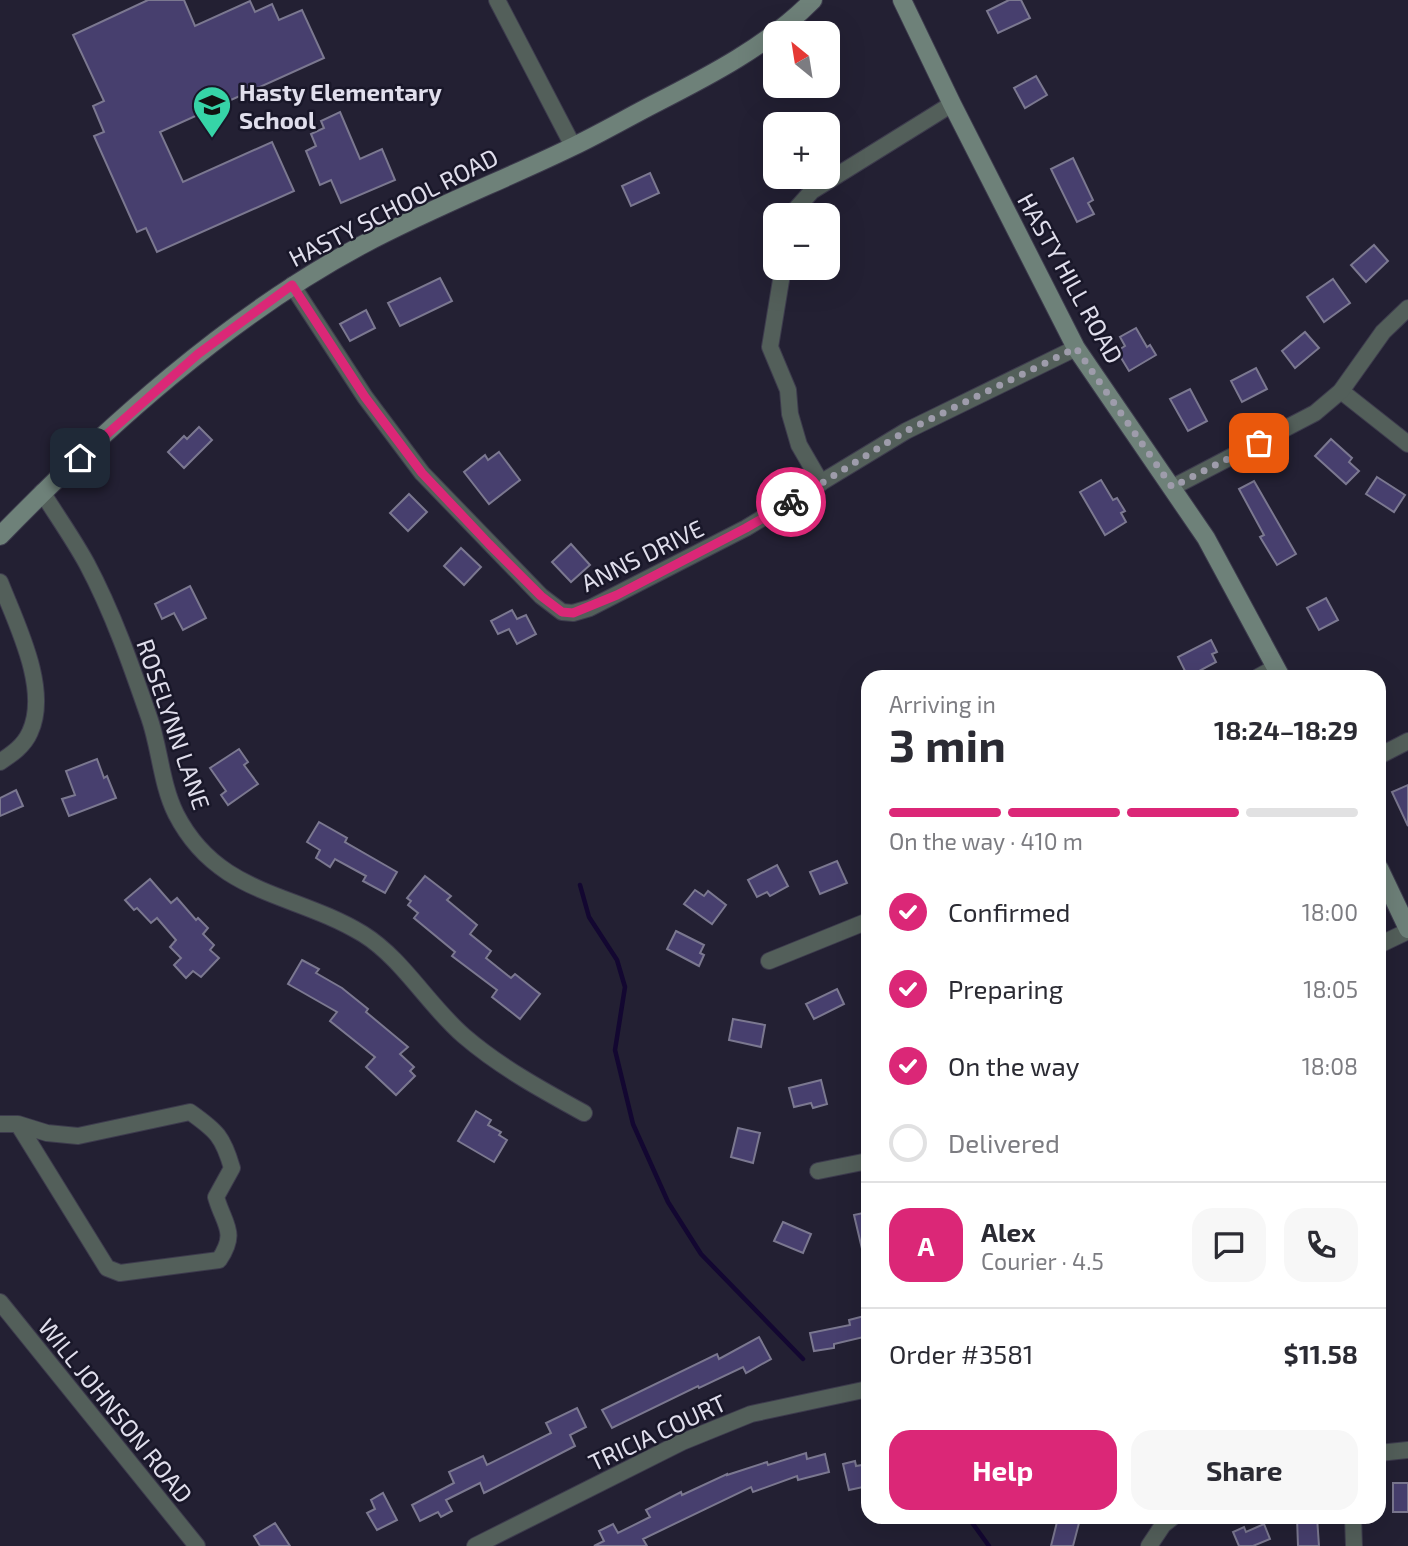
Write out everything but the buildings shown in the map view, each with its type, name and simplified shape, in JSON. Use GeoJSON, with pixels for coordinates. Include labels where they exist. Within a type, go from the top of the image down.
{"type":"FeatureCollection","features":[{"type":"Feature","properties":{"kind":"street"},"geometry":{"type":"LineString","coordinates":[[497,0],[573,146]]}},
{"type":"Feature","properties":{"kind":"street","name":"HASTY SCHOOL ROAD"},"geometry":{"type":"LineString","coordinates":[[0,536],[42,492],[198,354],[292,285],[362,245],[573,146],[706,77],[756,46],[799,14],[813,0]]}},
{"type":"Feature","properties":{"kind":"street","name":"HASTY HILL ROAD"},"geometry":{"type":"LineString","coordinates":[[902,0],[1076,348],[1172,487],[1225,571],[1278,670]]}},
{"type":"Feature","properties":{"kind":"street"},"geometry":{"type":"LineString","coordinates":[[801,203],[812,191],[952,104]]}},
{"type":"Feature","properties":{"kind":"street"},"geometry":{"type":"LineString","coordinates":[[781,280],[770,347],[788,390],[790,414],[799,445],[821,483]]}},
{"type":"Feature","properties":{"kind":"street","name":"ANNS DRIVE"},"geometry":{"type":"LineString","coordinates":[[292,285],[365,397],[422,473],[541,596],[562,612],[573,613],[617,595],[746,528],[906,431],[1076,348]]}},
{"type":"Feature","properties":{"kind":"street"},"geometry":{"type":"LineString","coordinates":[[1172,487],[1315,413],[1341,391],[1383,332],[1408,308]]}},
{"type":"Feature","properties":{"kind":"street"},"geometry":{"type":"LineString","coordinates":[[1341,391],[1408,444]]}},
{"type":"Feature","properties":{"kind":"street","name":"ROSELYNN LANE"},"geometry":{"type":"LineString","coordinates":[[42,492],[87,564],[121,637],[150,721],[176,813],[201,850],[229,874],[262,892],[299,903],[364,935],[388,953],[464,1036],[521,1078],[584,1113]]}},
{"type":"Feature","properties":{"kind":"street"},"geometry":{"type":"LineString","coordinates":[[0,582],[32,670],[36,695],[35,718],[30,734],[16,752],[0,762]]}},
{"type":"Feature","properties":{"kind":"street"},"geometry":{"type":"LineString","coordinates":[[1386,752],[1408,741]]}},
{"type":"Feature","properties":{"kind":"street"},"geometry":{"type":"LineString","coordinates":[[1386,883],[1408,930],[1386,941]]}},
{"type":"Feature","properties":{"kind":"street"},"geometry":{"type":"LineString","coordinates":[[769,961],[861,924]]}},
{"type":"Feature","properties":{"kind":"street"},"geometry":{"type":"LineString","coordinates":[[0,1124],[18,1124],[47,1133],[78,1136],[190,1112],[211,1126],[224,1143],[232,1168],[216,1197],[228,1224],[229,1246],[219,1260],[120,1272],[107,1268],[18,1124]]}},
{"type":"Feature","properties":{"kind":"street"},"geometry":{"type":"LineString","coordinates":[[818,1171],[861,1162]]}},
{"type":"Feature","properties":{"kind":"street","name":"WILL JOHNSON ROAD"},"geometry":{"type":"LineString","coordinates":[[0,1302],[197,1546]]}},
{"type":"Feature","properties":{"kind":"street","name":"TRICIA COURT"},"geometry":{"type":"LineString","coordinates":[[475,1546],[682,1441],[751,1414],[861,1390]]}},
{"type":"Feature","properties":{"kind":"street"},"geometry":{"type":"LineString","coordinates":[[1386,1452],[1408,1450]]}},
{"type":"Feature","properties":{"kind":"street"},"geometry":{"type":"LineString","coordinates":[[1149,1546],[1164,1524]]}},
{"type":"Feature","properties":{"kind":"street"},"geometry":{"type":"LineString","coordinates":[[1353,1524],[1354,1546]]}},
{"type":"Feature","properties":{"kind":"waterway"},"geometry":{"type":"LineString","coordinates":[[580,885],[589,917],[617,960],[625,987],[615,1050],[633,1124],[668,1202],[701,1254],[803,1359]]}},
{"type":"Feature","properties":{"kind":"waterway"},"geometry":{"type":"LineString","coordinates":[[973,1524],[989,1546]]}},
{"type":"Feature","properties":{"kind":"way so far"},"geometry":{"type":"LineString","coordinates":[[791,502],[906,431],[1076,348],[1172,487],[1259,443]]}},
{"type":"Feature","properties":{"kind":"place","name":"Hasty Elementary School"},"geometry":{"type":"Point","coordinates":[212,139]}},
{"type":"Feature","properties":{"kind":"route"},"geometry":{"type":"LineString","coordinates":[[80,458],[198,354],[292,285],[365,397],[422,473],[541,596],[562,612],[573,613],[590,608],[791,502]]}}]}
